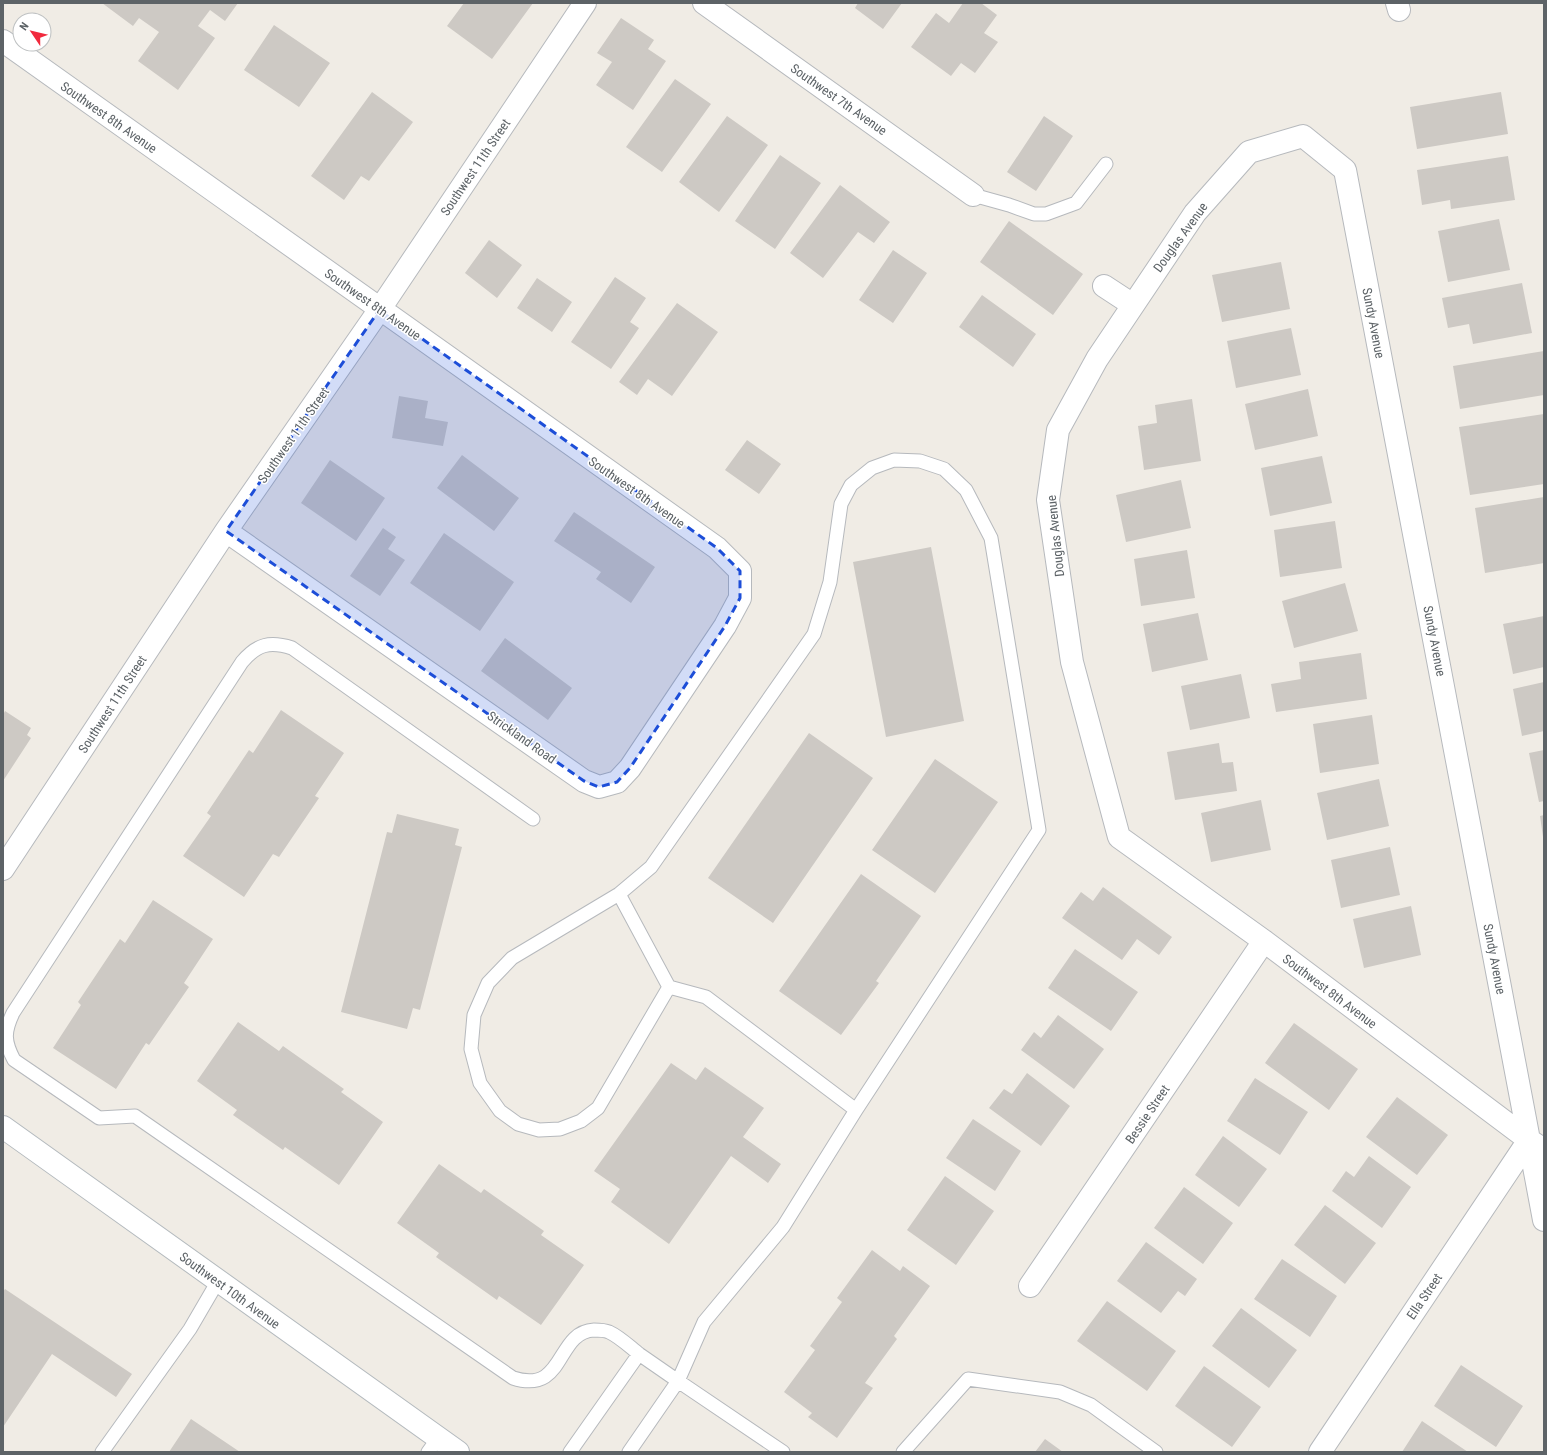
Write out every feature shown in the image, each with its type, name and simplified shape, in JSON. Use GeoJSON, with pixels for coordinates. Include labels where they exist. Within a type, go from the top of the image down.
{"type":"FeatureCollection","features":[{"type":"Feature","properties":{"kind":"street","name":"Southwest 11th Street"},"geometry":{"type":"LineString","coordinates":[[3,869],[226,531],[380,309],[585,3]]}},
{"type":"Feature","properties":{"kind":"street","name":"Southwest 7th Avenue"},"geometry":{"type":"LineString","coordinates":[[704,3],[973,195]]}},
{"type":"Feature","properties":{"kind":"street","name":"Southwest 8th Avenue"},"geometry":{"type":"LineString","coordinates":[[3,42],[717,548],[740,571]]}},
{"type":"Feature","properties":{"kind":"street","name":"Sundy Avenue"},"geometry":{"type":"LineString","coordinates":[[1249,152],[1303,136],[1345,170],[1537,1145],[1544,1220]]}},
{"type":"Feature","properties":{"kind":"street","name":"Douglas Avenue"},"geometry":{"type":"LineString","coordinates":[[1117,831],[1072,662],[1048,500],[1058,430],[1097,359],[1195,213],[1249,152]]}},
{"type":"Feature","properties":{"kind":"street"},"geometry":{"type":"LineString","coordinates":[[1104,286],[1133,305]]}},
{"type":"Feature","properties":{"kind":"street","name":"Strickland Road"},"geometry":{"type":"LineString","coordinates":[[226,531],[584,781],[599,787],[617,782],[630,768],[725,626],[740,598],[740,571]]}},
{"type":"Feature","properties":{"kind":"street","name":"Southwest 8th Avenue"},"geometry":{"type":"LineString","coordinates":[[1117,831],[1119,836],[1264,941],[1537,1145]]}},
{"type":"Feature","properties":{"kind":"street","name":"Bessie Street"},"geometry":{"type":"LineString","coordinates":[[1030,1286],[1264,941]]}},
{"type":"Feature","properties":{"kind":"street","name":"Southwest 10th Avenue"},"geometry":{"type":"LineString","coordinates":[[3,1128],[218,1281],[433,1445],[458,1452]]}},
{"type":"Feature","properties":{"kind":"street","name":"Ella Street"},"geometry":{"type":"LineString","coordinates":[[1320,1452],[1537,1145]]}},
{"type":"Feature","properties":{"kind":"lane"},"geometry":{"type":"LineString","coordinates":[[973,195],[1034,214],[1046,214],[1076,204],[1106,164]]}},
{"type":"Feature","properties":{"kind":"lane"},"geometry":{"type":"LineString","coordinates":[[629,1452],[678,1381],[704,1322],[783,1227],[856,1110],[1039,830],[990,538],[966,490],[944,469],[920,461],[894,460],[872,468],[851,486],[841,504],[830,582],[814,634],[651,867],[619,894],[512,958],[488,983],[474,1015],[471,1049],[480,1083],[500,1111],[518,1124],[539,1130],[560,1129],[581,1121],[598,1108],[669,987]]}},
{"type":"Feature","properties":{"kind":"lane"},"geometry":{"type":"LineString","coordinates":[[533,819],[292,648],[281,644],[270,644],[259,647],[249,654],[242,662],[10,1018],[7,1024],[5,1036],[8,1049],[14,1060],[99,1118],[135,1116],[513,1378],[522,1381],[532,1381],[542,1378],[551,1373],[572,1340],[580,1334],[590,1330],[609,1332],[783,1452]]}},
{"type":"Feature","properties":{"kind":"lane"},"geometry":{"type":"LineString","coordinates":[[619,894],[669,987],[706,997],[856,1110]]}},
{"type":"Feature","properties":{"kind":"lane"},"geometry":{"type":"LineString","coordinates":[[102,1452],[190,1329],[218,1281]]}},
{"type":"Feature","properties":{"kind":"lane"},"geometry":{"type":"LineString","coordinates":[[570,1452],[639,1354]]}},
{"type":"Feature","properties":{"kind":"lane"},"geometry":{"type":"LineString","coordinates":[[903,1452],[968,1379],[1060,1392],[1091,1405],[1156,1452]]}},
{"type":"Feature","properties":{"kind":"highlighted area"},"geometry":{"type":"Polygon","coordinates":[[[380,309],[717,548],[740,571],[740,598],[725,626],[630,768],[617,782],[599,787],[584,781],[226,531],[380,309]]]}},
{"type":"Feature","properties":{"kind":"building"},"geometry":{"type":"Polygon","coordinates":[[[102,3],[238,3],[225,21],[210,10],[198,26],[215,38],[178,90],[138,61],[159,32],[139,18],[133,26],[102,3]]]}},
{"type":"Feature","properties":{"kind":"building"},"geometry":{"type":"Polygon","coordinates":[[[464,3],[533,3],[492,59],[447,26],[464,3]]]}},
{"type":"Feature","properties":{"kind":"building"},"geometry":{"type":"Polygon","coordinates":[[[858,3],[902,3],[883,29],[855,8],[858,3]]]}},
{"type":"Feature","properties":{"kind":"building"},"geometry":{"type":"Polygon","coordinates":[[[963,3],[981,3],[997,15],[984,33],[998,42],[975,73],[961,63],[951,76],[911,47],[936,13],[949,23],[963,3]]]}},
{"type":"Feature","properties":{"kind":"building"},"geometry":{"type":"Polygon","coordinates":[[[621,18],[654,40],[648,49],[666,61],[633,110],[596,85],[612,62],[597,53],[621,18]]]}},
{"type":"Feature","properties":{"kind":"building"},"geometry":{"type":"Polygon","coordinates":[[[274,25],[330,63],[299,107],[244,70],[274,25]]]}},
{"type":"Feature","properties":{"kind":"building"},"geometry":{"type":"Polygon","coordinates":[[[675,79],[711,104],[662,172],[626,147],[675,79]]]}},
{"type":"Feature","properties":{"kind":"building"},"geometry":{"type":"Polygon","coordinates":[[[372,92],[413,122],[369,181],[361,176],[344,200],[311,176],[372,92]]]}},
{"type":"Feature","properties":{"kind":"building"},"geometry":{"type":"Polygon","coordinates":[[[1501,92],[1508,134],[1417,149],[1410,107],[1501,92]]]}},
{"type":"Feature","properties":{"kind":"building"},"geometry":{"type":"Polygon","coordinates":[[[727,116],[768,145],[719,212],[679,182],[727,116]]]}},
{"type":"Feature","properties":{"kind":"building"},"geometry":{"type":"Polygon","coordinates":[[[1044,116],[1073,136],[1036,191],[1007,172],[1044,116]]]}},
{"type":"Feature","properties":{"kind":"building"},"geometry":{"type":"Polygon","coordinates":[[[780,155],[821,183],[775,249],[735,221],[780,155]]]}},
{"type":"Feature","properties":{"kind":"building"},"geometry":{"type":"Polygon","coordinates":[[[1508,156],[1515,200],[1451,209],[1450,200],[1422,205],[1417,170],[1508,156]]]}},
{"type":"Feature","properties":{"kind":"building"},"geometry":{"type":"Polygon","coordinates":[[[840,185],[890,222],[874,243],[858,232],[823,278],[790,253],[840,185]]]}},
{"type":"Feature","properties":{"kind":"building"},"geometry":{"type":"Polygon","coordinates":[[[1499,219],[1510,270],[1448,282],[1438,231],[1499,219]]]}},
{"type":"Feature","properties":{"kind":"building"},"geometry":{"type":"Polygon","coordinates":[[[1009,221],[1083,274],[1053,315],[980,262],[1009,221]]]}},
{"type":"Feature","properties":{"kind":"building"},"geometry":{"type":"Polygon","coordinates":[[[489,240],[522,265],[497,298],[465,273],[489,240]]]}},
{"type":"Feature","properties":{"kind":"building"},"geometry":{"type":"Polygon","coordinates":[[[893,250],[927,273],[893,323],[859,300],[893,250]]]}},
{"type":"Feature","properties":{"kind":"building"},"geometry":{"type":"Polygon","coordinates":[[[1281,262],[1290,309],[1222,322],[1212,275],[1281,262]]]}},
{"type":"Feature","properties":{"kind":"building"},"geometry":{"type":"Polygon","coordinates":[[[615,277],[646,298],[630,322],[639,328],[611,369],[571,342],[615,277]]]}},
{"type":"Feature","properties":{"kind":"building"},"geometry":{"type":"Polygon","coordinates":[[[537,278],[572,302],[552,332],[517,308],[537,278]]]}},
{"type":"Feature","properties":{"kind":"building"},"geometry":{"type":"Polygon","coordinates":[[[1522,283],[1532,333],[1473,344],[1469,324],[1448,328],[1442,298],[1522,283]]]}},
{"type":"Feature","properties":{"kind":"building"},"geometry":{"type":"Polygon","coordinates":[[[982,295],[1036,334],[1013,367],[959,327],[982,295]]]}},
{"type":"Feature","properties":{"kind":"building"},"geometry":{"type":"Polygon","coordinates":[[[677,303],[718,332],[672,396],[648,379],[637,395],[619,382],[677,303]]]}},
{"type":"Feature","properties":{"kind":"building"},"geometry":{"type":"Polygon","coordinates":[[[1291,328],[1301,375],[1236,388],[1227,341],[1291,328]]]}},
{"type":"Feature","properties":{"kind":"building"},"geometry":{"type":"Polygon","coordinates":[[[1544,351],[1544,395],[1460,409],[1453,366],[1544,351]]]}},
{"type":"Feature","properties":{"kind":"building"},"geometry":{"type":"Polygon","coordinates":[[[1308,389],[1318,436],[1255,450],[1245,404],[1308,389]]]}},
{"type":"Feature","properties":{"kind":"building"},"geometry":{"type":"Polygon","coordinates":[[[399,396],[428,401],[425,418],[448,422],[443,446],[392,438],[399,396]]]}},
{"type":"Feature","properties":{"kind":"building"},"geometry":{"type":"Polygon","coordinates":[[[1192,399],[1201,461],[1144,470],[1138,426],[1157,423],[1155,405],[1192,399]]]}},
{"type":"Feature","properties":{"kind":"building"},"geometry":{"type":"Polygon","coordinates":[[[1544,414],[1544,484],[1470,495],[1459,427],[1544,414]]]}},
{"type":"Feature","properties":{"kind":"building"},"geometry":{"type":"Polygon","coordinates":[[[747,440],[781,464],[759,494],[725,470],[747,440]]]}},
{"type":"Feature","properties":{"kind":"building"},"geometry":{"type":"Polygon","coordinates":[[[462,455],[519,498],[494,531],[437,488],[462,455]]]}},
{"type":"Feature","properties":{"kind":"building"},"geometry":{"type":"Polygon","coordinates":[[[1322,456],[1332,503],[1270,516],[1261,468],[1322,456]]]}},
{"type":"Feature","properties":{"kind":"building"},"geometry":{"type":"Polygon","coordinates":[[[330,460],[385,498],[356,541],[301,503],[330,460]]]}},
{"type":"Feature","properties":{"kind":"building"},"geometry":{"type":"Polygon","coordinates":[[[1181,480],[1191,528],[1126,542],[1116,495],[1181,480]]]}},
{"type":"Feature","properties":{"kind":"building"},"geometry":{"type":"Polygon","coordinates":[[[1544,497],[1544,563],[1485,573],[1475,508],[1544,497]]]}},
{"type":"Feature","properties":{"kind":"building"},"geometry":{"type":"Polygon","coordinates":[[[574,512],[655,567],[631,603],[596,579],[601,572],[554,541],[574,512]]]}},
{"type":"Feature","properties":{"kind":"building"},"geometry":{"type":"Polygon","coordinates":[[[1335,521],[1342,568],[1280,577],[1274,530],[1335,521]]]}},
{"type":"Feature","properties":{"kind":"building"},"geometry":{"type":"Polygon","coordinates":[[[383,528],[396,537],[388,549],[405,560],[380,596],[350,576],[383,528]]]}},
{"type":"Feature","properties":{"kind":"building"},"geometry":{"type":"Polygon","coordinates":[[[444,533],[514,582],[480,631],[410,583],[444,533]]]}},
{"type":"Feature","properties":{"kind":"building"},"geometry":{"type":"Polygon","coordinates":[[[931,547],[964,721],[886,737],[853,562],[931,547]]]}},
{"type":"Feature","properties":{"kind":"building"},"geometry":{"type":"Polygon","coordinates":[[[1187,550],[1195,598],[1141,606],[1134,559],[1187,550]]]}},
{"type":"Feature","properties":{"kind":"building"},"geometry":{"type":"Polygon","coordinates":[[[1345,583],[1358,631],[1294,648],[1282,601],[1345,583]]]}},
{"type":"Feature","properties":{"kind":"building"},"geometry":{"type":"Polygon","coordinates":[[[1198,613],[1208,660],[1152,672],[1143,624],[1198,613]]]}},
{"type":"Feature","properties":{"kind":"building"},"geometry":{"type":"Polygon","coordinates":[[[1544,616],[1544,667],[1513,674],[1503,624],[1544,616]]]}},
{"type":"Feature","properties":{"kind":"building"},"geometry":{"type":"Polygon","coordinates":[[[505,638],[572,688],[548,720],[481,671],[505,638]]]}},
{"type":"Feature","properties":{"kind":"building"},"geometry":{"type":"Polygon","coordinates":[[[1361,653],[1367,699],[1276,712],[1271,684],[1301,679],[1299,662],[1361,653]]]}},
{"type":"Feature","properties":{"kind":"building"},"geometry":{"type":"Polygon","coordinates":[[[1241,674],[1250,718],[1190,730],[1181,686],[1241,674]]]}},
{"type":"Feature","properties":{"kind":"building"},"geometry":{"type":"Polygon","coordinates":[[[1544,682],[1544,731],[1522,736],[1513,689],[1544,682]]]}},
{"type":"Feature","properties":{"kind":"building"},"geometry":{"type":"Polygon","coordinates":[[[281,710],[344,753],[315,796],[319,798],[279,857],[273,854],[244,897],[183,856],[211,816],[207,813],[249,750],[253,753],[281,710]]]}},
{"type":"Feature","properties":{"kind":"building"},"geometry":{"type":"Polygon","coordinates":[[[5,711],[31,728],[27,735],[31,738],[3,781],[3,715],[5,711]]]}},
{"type":"Feature","properties":{"kind":"building"},"geometry":{"type":"Polygon","coordinates":[[[1372,715],[1379,764],[1320,773],[1313,724],[1372,715]]]}},
{"type":"Feature","properties":{"kind":"building"},"geometry":{"type":"Polygon","coordinates":[[[809,733],[873,778],[773,923],[708,878],[809,733]]]}},
{"type":"Feature","properties":{"kind":"building"},"geometry":{"type":"Polygon","coordinates":[[[1219,743],[1222,763],[1233,762],[1237,791],[1175,800],[1167,752],[1219,743]]]}},
{"type":"Feature","properties":{"kind":"building"},"geometry":{"type":"Polygon","coordinates":[[[1544,750],[1544,801],[1539,802],[1529,753],[1544,750]]]}},
{"type":"Feature","properties":{"kind":"building"},"geometry":{"type":"Polygon","coordinates":[[[935,759],[998,802],[935,893],[872,850],[935,759]]]}},
{"type":"Feature","properties":{"kind":"building"},"geometry":{"type":"Polygon","coordinates":[[[1379,779],[1389,826],[1327,840],[1317,793],[1379,779]]]}},
{"type":"Feature","properties":{"kind":"building"},"geometry":{"type":"Polygon","coordinates":[[[1261,800],[1271,850],[1211,862],[1201,813],[1261,800]]]}},
{"type":"Feature","properties":{"kind":"building"},"geometry":{"type":"Polygon","coordinates":[[[397,814],[459,829],[455,845],[462,847],[420,1010],[413,1008],[407,1029],[341,1012],[387,832],[392,833],[397,814]]]}},
{"type":"Feature","properties":{"kind":"building"},"geometry":{"type":"Polygon","coordinates":[[[1544,815],[1544,837],[1543,837],[1540,816],[1544,815]]]}},
{"type":"Feature","properties":{"kind":"building"},"geometry":{"type":"Polygon","coordinates":[[[1390,847],[1400,895],[1341,908],[1331,860],[1390,847]]]}},
{"type":"Feature","properties":{"kind":"building"},"geometry":{"type":"Polygon","coordinates":[[[861,874],[921,916],[876,981],[879,983],[841,1035],[779,991],[861,874]]]}},
{"type":"Feature","properties":{"kind":"building"},"geometry":{"type":"Polygon","coordinates":[[[1103,887],[1172,937],[1159,955],[1137,939],[1122,960],[1062,918],[1081,892],[1093,901],[1103,887]]]}},
{"type":"Feature","properties":{"kind":"building"},"geometry":{"type":"Polygon","coordinates":[[[153,900],[213,939],[184,983],[189,987],[149,1045],[146,1043],[116,1089],[53,1048],[81,1005],[78,1002],[120,939],[125,943],[153,900]]]}},
{"type":"Feature","properties":{"kind":"building"},"geometry":{"type":"Polygon","coordinates":[[[1411,906],[1421,955],[1364,968],[1353,919],[1411,906]]]}},
{"type":"Feature","properties":{"kind":"building"},"geometry":{"type":"Polygon","coordinates":[[[1075,949],[1138,992],[1111,1031],[1048,988],[1075,949]]]}},
{"type":"Feature","properties":{"kind":"building"},"geometry":{"type":"Polygon","coordinates":[[[1058,1015],[1104,1049],[1074,1089],[1021,1050],[1034,1032],[1041,1038],[1058,1015]]]}},
{"type":"Feature","properties":{"kind":"building"},"geometry":{"type":"Polygon","coordinates":[[[238,1022],[279,1051],[283,1046],[344,1089],[341,1092],[383,1122],[339,1185],[285,1147],[283,1150],[233,1115],[237,1110],[197,1081],[238,1022]]]}},
{"type":"Feature","properties":{"kind":"building"},"geometry":{"type":"Polygon","coordinates":[[[1294,1023],[1358,1069],[1329,1110],[1265,1063],[1294,1023]]]}},
{"type":"Feature","properties":{"kind":"building"},"geometry":{"type":"Polygon","coordinates":[[[671,1063],[696,1080],[705,1067],[764,1108],[743,1137],[781,1164],[768,1183],[731,1156],[669,1244],[611,1202],[620,1189],[594,1171],[671,1063]]]}},
{"type":"Feature","properties":{"kind":"building"},"geometry":{"type":"Polygon","coordinates":[[[1027,1073],[1070,1106],[1041,1146],[989,1108],[1004,1089],[1012,1094],[1027,1073]]]}},
{"type":"Feature","properties":{"kind":"building"},"geometry":{"type":"Polygon","coordinates":[[[1255,1078],[1308,1112],[1280,1155],[1227,1121],[1255,1078]]]}},
{"type":"Feature","properties":{"kind":"building"},"geometry":{"type":"Polygon","coordinates":[[[1397,1097],[1448,1135],[1417,1175],[1366,1137],[1397,1097]]]}},
{"type":"Feature","properties":{"kind":"building"},"geometry":{"type":"Polygon","coordinates":[[[973,1119],[1021,1151],[995,1191],[946,1158],[973,1119]]]}},
{"type":"Feature","properties":{"kind":"building"},"geometry":{"type":"Polygon","coordinates":[[[1223,1136],[1267,1169],[1239,1207],[1195,1175],[1223,1136]]]}},
{"type":"Feature","properties":{"kind":"building"},"geometry":{"type":"Polygon","coordinates":[[[1369,1156],[1411,1187],[1382,1228],[1332,1191],[1346,1171],[1354,1177],[1369,1156]]]}},
{"type":"Feature","properties":{"kind":"building"},"geometry":{"type":"Polygon","coordinates":[[[439,1164],[481,1193],[484,1189],[544,1231],[541,1235],[584,1265],[541,1325],[499,1296],[497,1300],[436,1257],[439,1253],[397,1223],[439,1164]]]}},
{"type":"Feature","properties":{"kind":"building"},"geometry":{"type":"Polygon","coordinates":[[[945,1176],[994,1211],[956,1265],[907,1230],[945,1176]]]}},
{"type":"Feature","properties":{"kind":"building"},"geometry":{"type":"Polygon","coordinates":[[[1184,1187],[1233,1223],[1203,1264],[1154,1228],[1184,1187]]]}},
{"type":"Feature","properties":{"kind":"building"},"geometry":{"type":"Polygon","coordinates":[[[1325,1205],[1376,1243],[1345,1284],[1294,1245],[1325,1205]]]}},
{"type":"Feature","properties":{"kind":"building"},"geometry":{"type":"Polygon","coordinates":[[[1146,1242],[1197,1279],[1185,1296],[1178,1291],[1161,1313],[1117,1281],[1146,1242]]]}},
{"type":"Feature","properties":{"kind":"building"},"geometry":{"type":"Polygon","coordinates":[[[872,1250],[900,1271],[903,1266],[930,1286],[894,1336],[897,1339],[865,1383],[873,1388],[837,1438],[808,1417],[812,1413],[784,1392],[815,1350],[810,1346],[842,1302],[837,1298],[872,1250]]]}},
{"type":"Feature","properties":{"kind":"building"},"geometry":{"type":"Polygon","coordinates":[[[1282,1259],[1337,1296],[1310,1337],[1254,1299],[1282,1259]]]}},
{"type":"Feature","properties":{"kind":"building"},"geometry":{"type":"Polygon","coordinates":[[[5,1289],[132,1374],[116,1397],[52,1354],[3,1427],[3,1292],[5,1289]]]}},
{"type":"Feature","properties":{"kind":"building"},"geometry":{"type":"Polygon","coordinates":[[[1107,1301],[1176,1351],[1147,1391],[1077,1341],[1107,1301]]]}},
{"type":"Feature","properties":{"kind":"building"},"geometry":{"type":"Polygon","coordinates":[[[1241,1308],[1297,1350],[1269,1388],[1212,1346],[1241,1308]]]}},
{"type":"Feature","properties":{"kind":"building"},"geometry":{"type":"Polygon","coordinates":[[[1461,1365],[1523,1406],[1496,1447],[1434,1406],[1461,1365]]]}},
{"type":"Feature","properties":{"kind":"building"},"geometry":{"type":"Polygon","coordinates":[[[1204,1366],[1261,1407],[1232,1447],[1175,1406],[1204,1366]]]}},
{"type":"Feature","properties":{"kind":"building"},"geometry":{"type":"Polygon","coordinates":[[[191,1419],[240,1452],[169,1452],[191,1419]]]}},
{"type":"Feature","properties":{"kind":"building"},"geometry":{"type":"Polygon","coordinates":[[[1422,1421],[1468,1452],[1402,1452],[1422,1421]]]}},
{"type":"Feature","properties":{"kind":"building"},"geometry":{"type":"Polygon","coordinates":[[[1045,1439],[1063,1452],[1035,1452],[1045,1439]]]}}]}
